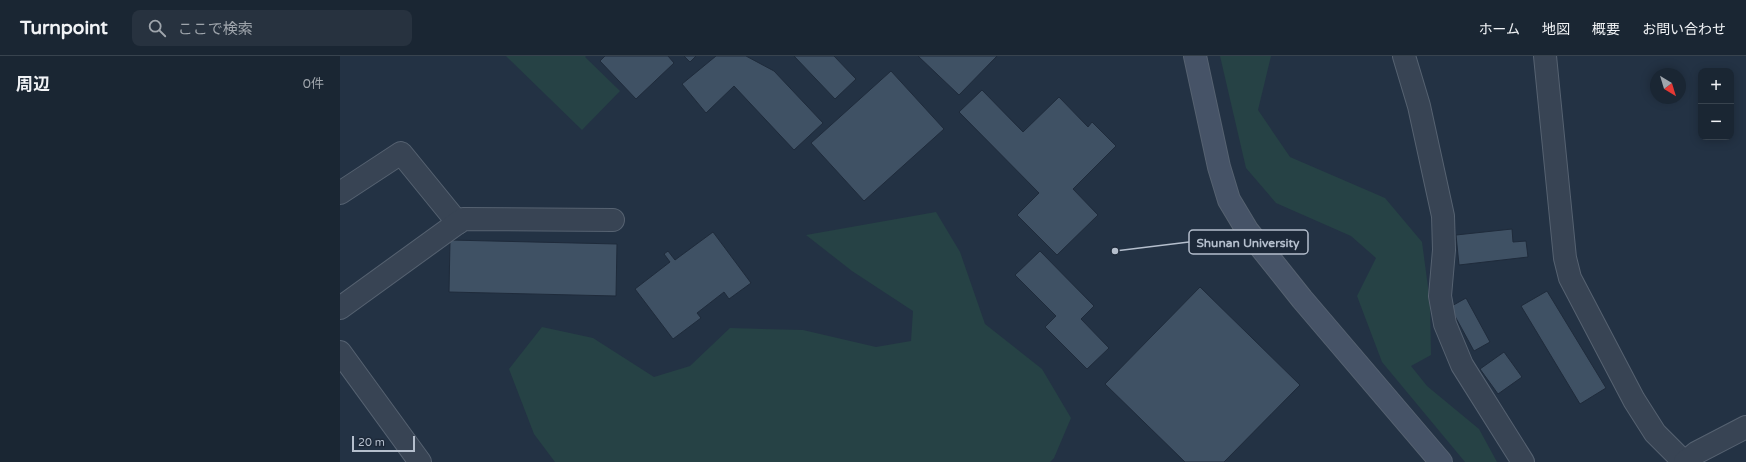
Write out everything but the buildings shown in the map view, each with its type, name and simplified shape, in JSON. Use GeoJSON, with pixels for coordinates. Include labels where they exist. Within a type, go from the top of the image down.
{"type":"FeatureCollection","features":[{"type":"Feature","properties":{"kind":"street"},"geometry":{"type":"LineString","coordinates":[[1195,56],[1219,167],[1230,200],[1247,230],[1302,299],[1441,462]]}},
{"type":"Feature","properties":{"kind":"street"},"geometry":{"type":"LineString","coordinates":[[1404,56],[1419,106],[1443,216],[1444,250],[1440,296],[1445,324],[1462,365],[1523,462]]}},
{"type":"Feature","properties":{"kind":"street"},"geometry":{"type":"LineString","coordinates":[[1545,56],[1565,258],[1570,278],[1634,400],[1655,433],[1684,462],[1696,453],[1746,427]]}},
{"type":"Feature","properties":{"kind":"street"},"geometry":{"type":"LineString","coordinates":[[343,185],[402,152],[458,223]]}},
{"type":"Feature","properties":{"kind":"street"},"geometry":{"type":"LineString","coordinates":[[340,308],[463,219],[613,220]]}},
{"type":"Feature","properties":{"kind":"street"},"geometry":{"type":"LineString","coordinates":[[340,352],[420,462]]}},
{"type":"Feature","properties":{"kind":"green space"},"geometry":{"type":"Polygon","coordinates":[[[506,56],[586,56],[585,57],[620,91],[582,130],[506,56]]]}},
{"type":"Feature","properties":{"kind":"green space"},"geometry":{"type":"Polygon","coordinates":[[[1220,56],[1271,56],[1258,110],[1290,157],[1385,198],[1422,242],[1430,302],[1431,355],[1411,366],[1427,386],[1479,429],[1497,462],[1465,462],[1382,362],[1357,296],[1376,258],[1351,236],[1276,203],[1246,168],[1220,56]]]}},
{"type":"Feature","properties":{"kind":"green space"},"geometry":{"type":"Polygon","coordinates":[[[936,212],[960,252],[985,324],[1042,369],[1071,418],[1054,458],[1050,462],[555,462],[534,434],[509,369],[542,327],[593,338],[654,377],[690,366],[730,328],[803,330],[876,347],[911,341],[913,311],[852,271],[806,235],[936,212]]]}},
{"type":"Feature","properties":{"kind":"place","name":"Shunan University"},"geometry":{"type":"Point","coordinates":[1115,251]}}]}
